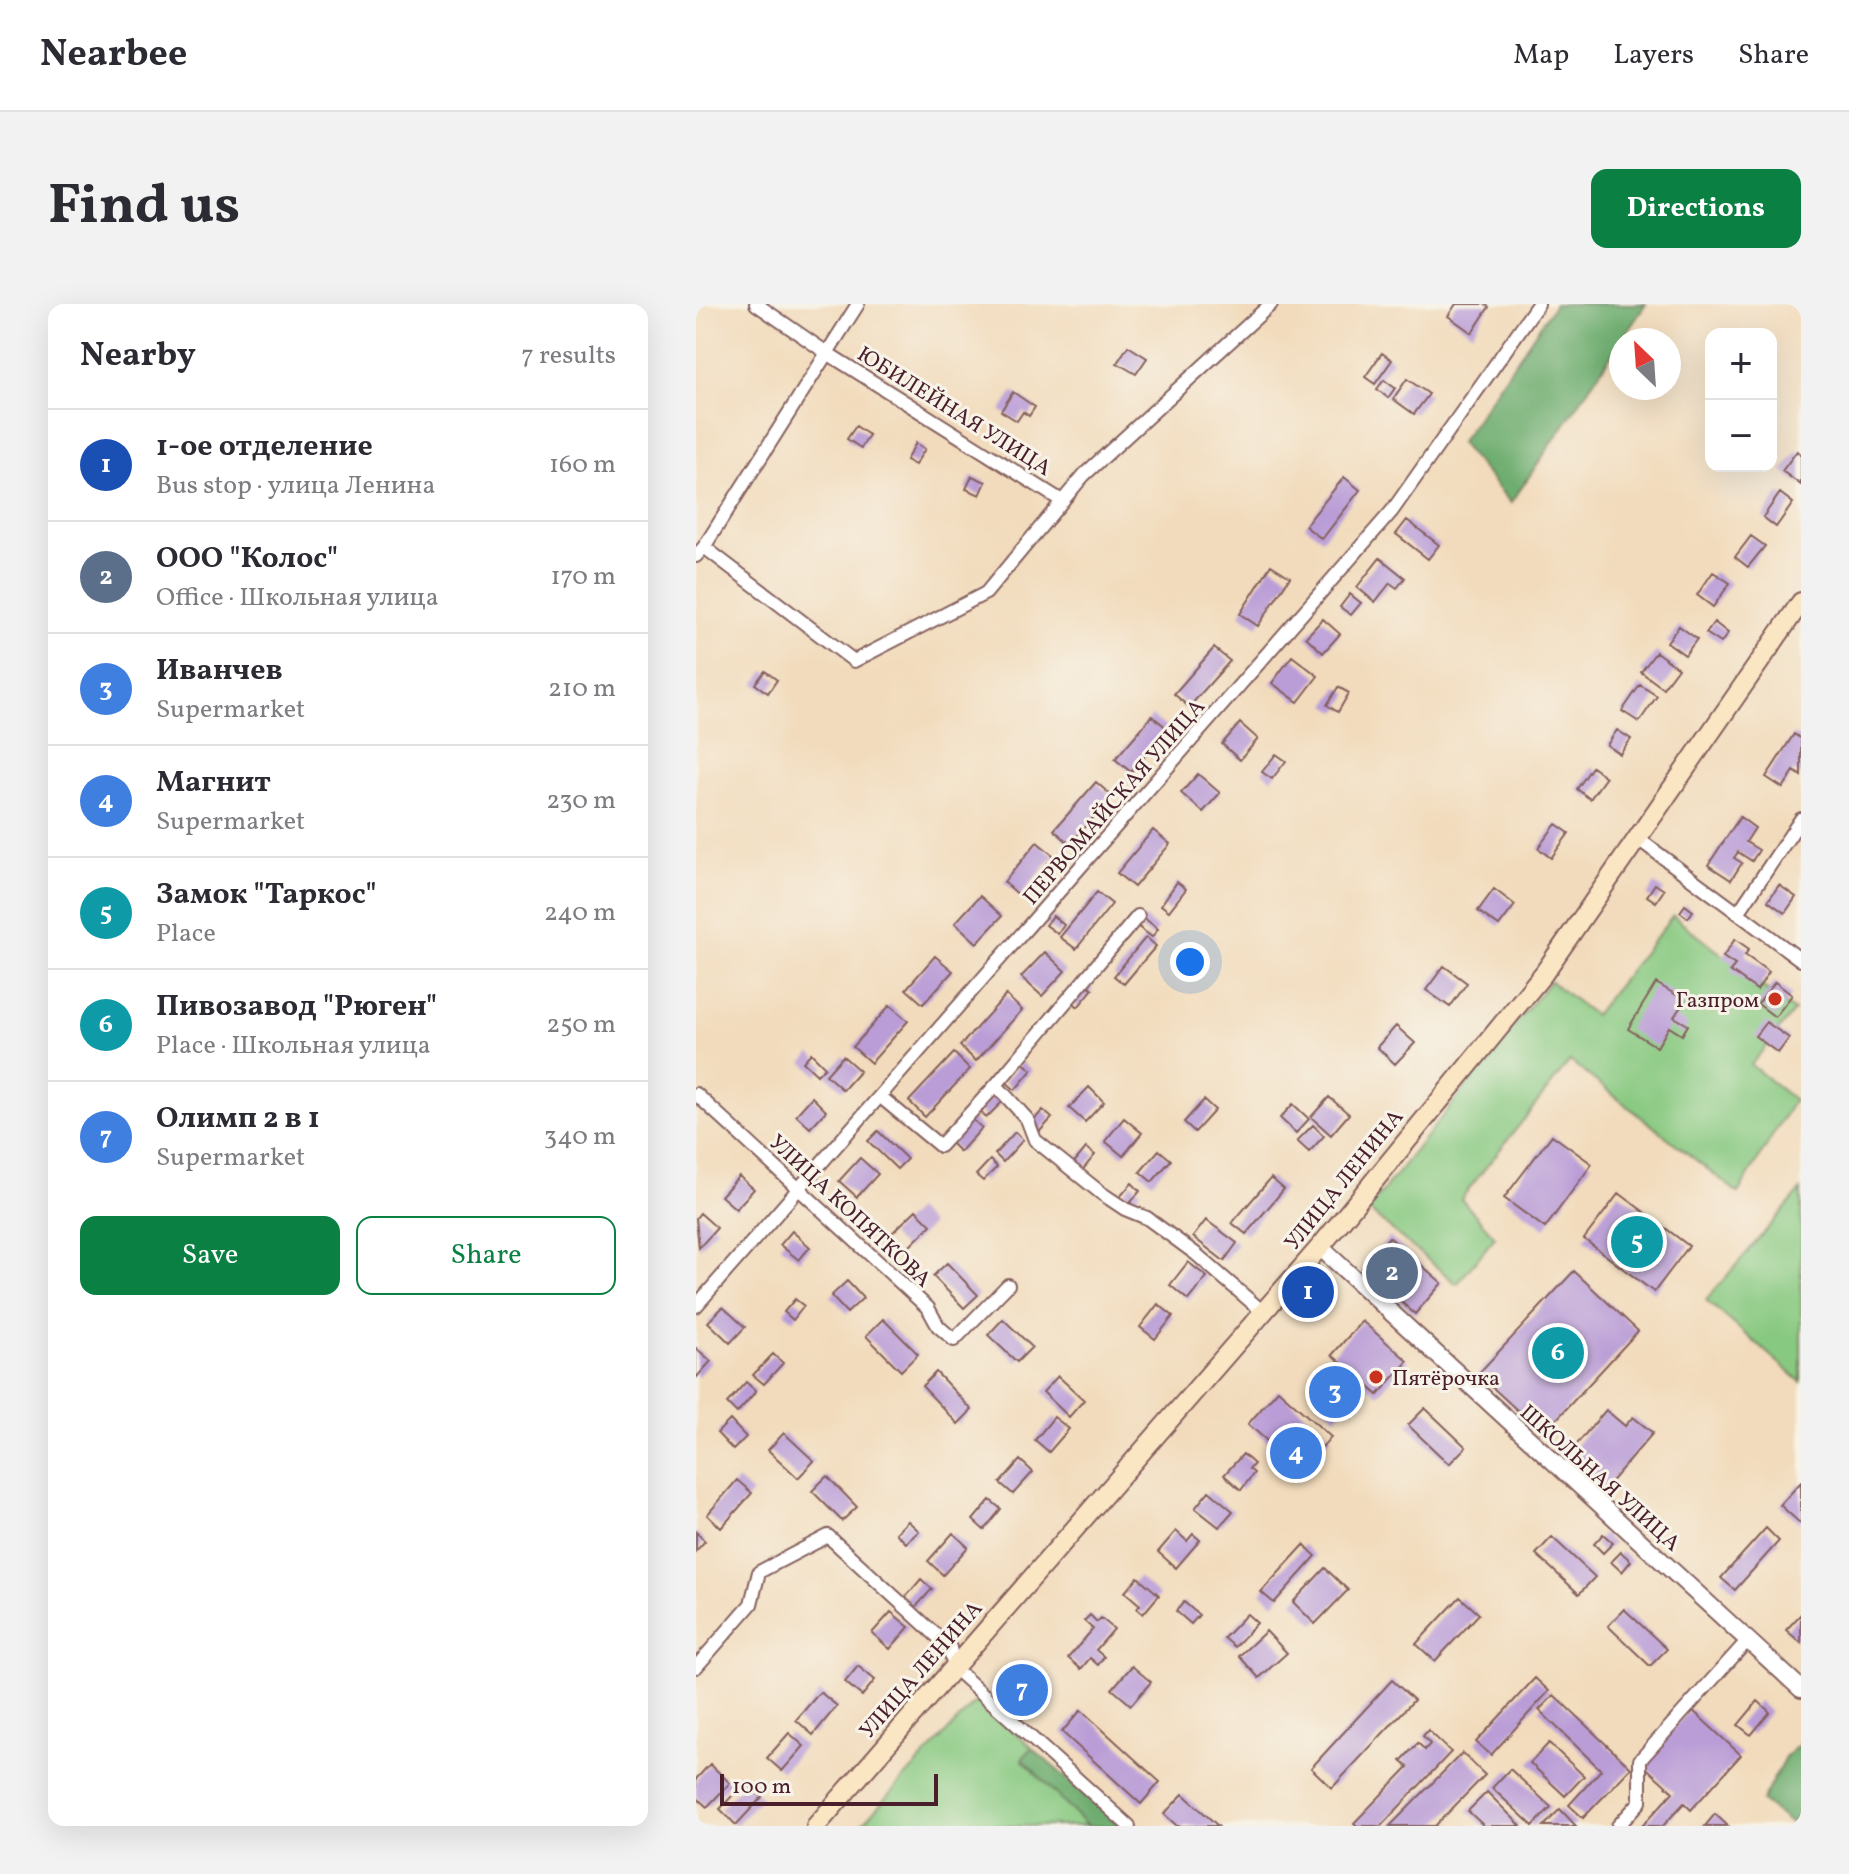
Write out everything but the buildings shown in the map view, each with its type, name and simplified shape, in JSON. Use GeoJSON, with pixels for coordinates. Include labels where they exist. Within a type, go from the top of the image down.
{"type":"FeatureCollection","features":[{"type":"Feature","properties":{"kind":"main road","name":"УЛИЦА ЛЕНИНА"},"geometry":{"type":"LineString","coordinates":[[816,1826],[1320,1247],[1544,973],[1801,602]]}},
{"type":"Feature","properties":{"kind":"street","name":"ЮБИЛЕЙНАЯ УЛИЦА"},"geometry":{"type":"LineString","coordinates":[[756,304],[827,353],[1062,501]]}},
{"type":"Feature","properties":{"kind":"street","name":"ЮБИЛЕЙНАЯ УЛИЦА"},"geometry":{"type":"LineString","coordinates":[[858,304],[700,551],[854,661],[986,593],[1084,475],[1271,304]]}},
{"type":"Feature","properties":{"kind":"street","name":"ПЕРВОМАЙСКАЯ УЛИЦА"},"geometry":{"type":"LineString","coordinates":[[696,1306],[882,1098],[1392,511],[1538,304]]}},
{"type":"Feature","properties":{"kind":"street"},"geometry":{"type":"LineString","coordinates":[[1738,913],[1801,819]]}},
{"type":"Feature","properties":{"kind":"street"},"geometry":{"type":"LineString","coordinates":[[1637,838],[1801,960]]}},
{"type":"Feature","properties":{"kind":"street"},"geometry":{"type":"LineString","coordinates":[[882,1098],[940,1146],[996,1085],[1138,916]]}},
{"type":"Feature","properties":{"kind":"street"},"geometry":{"type":"LineString","coordinates":[[996,1085],[1027,1119],[1035,1140],[1101,1193],[1125,1209],[1147,1218],[1196,1254],[1263,1312]]}},
{"type":"Feature","properties":{"kind":"street","name":"УЛИЦА КОПЯТКОВА"},"geometry":{"type":"LineString","coordinates":[[696,1094],[928,1308],[938,1326],[954,1340],[1008,1285]]}},
{"type":"Feature","properties":{"kind":"street","name":"ШКОЛЬНАЯ УЛИЦА"},"geometry":{"type":"LineString","coordinates":[[1320,1247],[1801,1689]]}},
{"type":"Feature","properties":{"kind":"street"},"geometry":{"type":"LineString","coordinates":[[696,1667],[751,1604],[759,1572],[828,1536],[950,1648],[954,1668],[1129,1826]]}},
{"type":"Feature","properties":{"kind":"street"},"geometry":{"type":"LineString","coordinates":[[1618,1826],[1640,1802],[1640,1760],[1748,1640]]}},
{"type":"Feature","properties":{"kind":"green space"},"geometry":{"type":"Polygon","coordinates":[[[1555,304],[1646,304],[1630,328],[1609,328],[1609,359],[1511,503],[1460,443],[1555,304]]]}},
{"type":"Feature","properties":{"kind":"green space"},"geometry":{"type":"Polygon","coordinates":[[[1673,916],[1794,1011],[1751,1065],[1794,1100],[1738,1193],[1570,1061],[1461,1199],[1495,1237],[1457,1284],[1368,1210],[1550,981],[1594,1015],[1673,916]]]}},
{"type":"Feature","properties":{"kind":"green space"},"geometry":{"type":"Polygon","coordinates":[[[1801,1190],[1801,1382],[1706,1300],[1801,1190]]]}},
{"type":"Feature","properties":{"kind":"green space"},"geometry":{"type":"Polygon","coordinates":[[[978,1699],[1032,1748],[1022,1760],[1087,1826],[860,1826],[978,1699]]]}},
{"type":"Feature","properties":{"kind":"green space"},"geometry":{"type":"Polygon","coordinates":[[[1801,1743],[1801,1814],[1790,1823],[1762,1801],[1785,1757],[1801,1743]]]}},
{"type":"Feature","properties":{"kind":"green space"},"geometry":{"type":"Polygon","coordinates":[[[1032,1748],[1121,1826],[1087,1826],[1022,1759],[1032,1748]]]}},
{"type":"Feature","properties":{"kind":"place","name":"Газпром"},"geometry":{"type":"Point","coordinates":[1775,999]}},
{"type":"Feature","properties":{"kind":"place","name":"Замок \"Таркос\""},"geometry":{"type":"Point","coordinates":[1637,1242]}},
{"type":"Feature","properties":{"kind":"place","name":"ООО \"Колос\""},"geometry":{"type":"Point","coordinates":[1392,1273]}},
{"type":"Feature","properties":{"kind":"place","name":"1-ое отделение"},"geometry":{"type":"Point","coordinates":[1308,1292]}},
{"type":"Feature","properties":{"kind":"place","name":"Пивозавод \"Рюген\""},"geometry":{"type":"Point","coordinates":[1558,1353]}},
{"type":"Feature","properties":{"kind":"place","name":"Пятёрочка"},"geometry":{"type":"Point","coordinates":[1376,1377]}},
{"type":"Feature","properties":{"kind":"place","name":"Иванчев"},"geometry":{"type":"Point","coordinates":[1335,1392]}},
{"type":"Feature","properties":{"kind":"place","name":"Магнит"},"geometry":{"type":"Point","coordinates":[1296,1453]}},
{"type":"Feature","properties":{"kind":"place","name":"Олимп 2 в 1"},"geometry":{"type":"Point","coordinates":[1022,1690]}}]}
